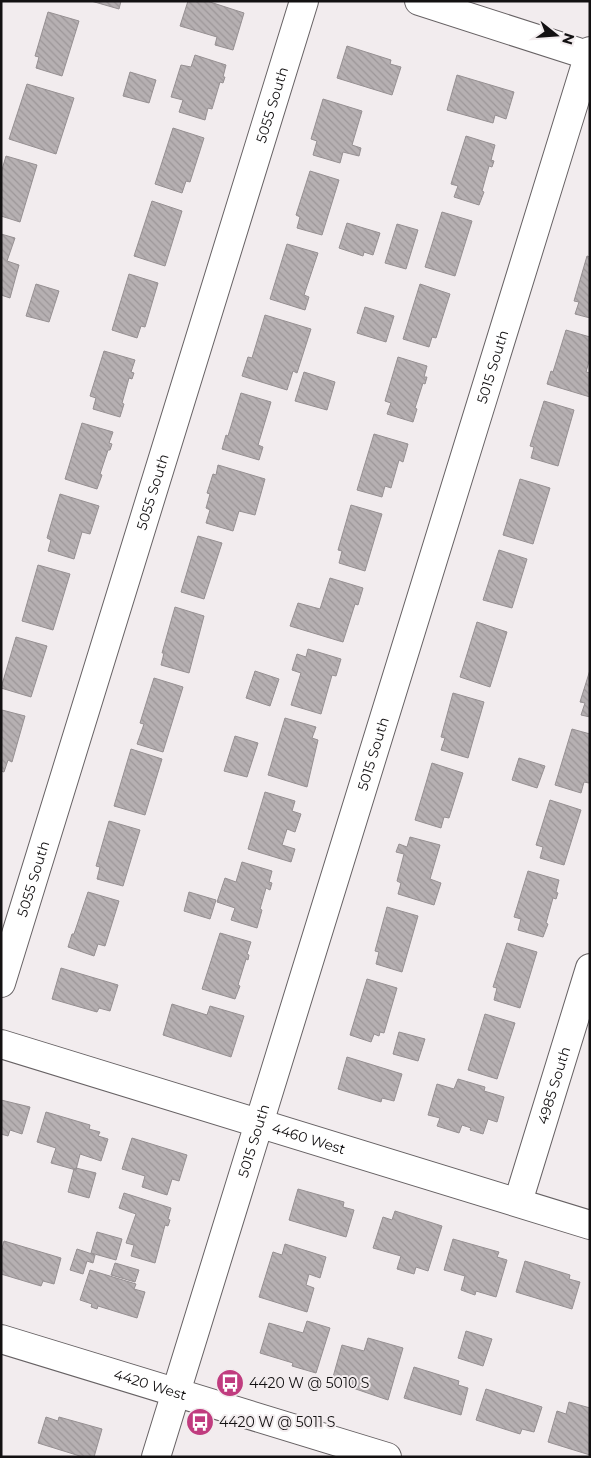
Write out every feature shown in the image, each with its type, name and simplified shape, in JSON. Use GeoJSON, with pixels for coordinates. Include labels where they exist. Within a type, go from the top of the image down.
{"type":"FeatureCollection","features":[{"type":"Feature","properties":{"kind":"street","name":"5055 South"},"geometry":{"type":"LineString","coordinates":[[1,983],[304,1]]}},
{"type":"Feature","properties":{"kind":"street"},"geometry":{"type":"LineString","coordinates":[[419,1],[589,54]]}},
{"type":"Feature","properties":{"kind":"street","name":"5015 South"},"geometry":{"type":"LineString","coordinates":[[156,1457],[589,54]]}},
{"type":"Feature","properties":{"kind":"street","name":"4985 South"},"geometry":{"type":"LineString","coordinates":[[518,1202],[590,968]]}},
{"type":"Feature","properties":{"kind":"street","name":"4460 West"},"geometry":{"type":"LineString","coordinates":[[1,1044],[590,1225]]}},
{"type":"Feature","properties":{"kind":"street","name":"4420 West"},"geometry":{"type":"LineString","coordinates":[[1,1338],[386,1457]]}},
{"type":"Feature","properties":{"kind":"building"},"geometry":{"type":"Polygon","coordinates":[[[91,1],[121,1],[119,9],[91,1]]]}},
{"type":"Feature","properties":{"kind":"building"},"geometry":{"type":"Polygon","coordinates":[[[188,1],[207,1],[244,13],[233,50],[215,45],[217,37],[180,26],[188,1]]]}},
{"type":"Feature","properties":{"kind":"building"},"geometry":{"type":"Polygon","coordinates":[[[48,12],[79,21],[62,76],[36,68],[39,57],[35,56],[48,12]]]}},
{"type":"Feature","properties":{"kind":"building"},"geometry":{"type":"Polygon","coordinates":[[[347,46],[391,60],[390,64],[401,67],[392,95],[337,78],[347,46]]]}},
{"type":"Feature","properties":{"kind":"building"},"geometry":{"type":"Polygon","coordinates":[[[195,55],[226,65],[223,83],[220,82],[212,109],[208,108],[205,120],[179,112],[183,100],[171,97],[181,65],[191,67],[195,55]]]}},
{"type":"Feature","properties":{"kind":"building"},"geometry":{"type":"Polygon","coordinates":[[[130,72],[156,80],[149,103],[123,96],[130,72]]]}},
{"type":"Feature","properties":{"kind":"building"},"geometry":{"type":"Polygon","coordinates":[[[457,75],[514,92],[506,119],[495,115],[493,123],[447,110],[457,75]]]}},
{"type":"Feature","properties":{"kind":"building"},"geometry":{"type":"Polygon","coordinates":[[[27,84],[74,98],[56,154],[9,139],[27,84]]]}},
{"type":"Feature","properties":{"kind":"building"},"geometry":{"type":"Polygon","coordinates":[[[323,99],[362,111],[352,145],[361,148],[359,156],[343,152],[340,163],[313,155],[317,141],[311,139],[323,99]]]}},
{"type":"Feature","properties":{"kind":"building"},"geometry":{"type":"Polygon","coordinates":[[[173,128],[204,138],[190,182],[186,181],[182,193],[155,184],[173,128]]]}},
{"type":"Feature","properties":{"kind":"building"},"geometry":{"type":"Polygon","coordinates":[[[466,136],[495,145],[491,160],[494,161],[492,167],[489,166],[482,191],[484,192],[479,205],[454,197],[458,186],[451,184],[466,136]]]}},
{"type":"Feature","properties":{"kind":"building"},"geometry":{"type":"Polygon","coordinates":[[[6,156],[37,165],[20,222],[1,216],[1,173],[6,156]]]}},
{"type":"Feature","properties":{"kind":"building"},"geometry":{"type":"Polygon","coordinates":[[[310,171],[339,180],[322,235],[297,228],[300,217],[296,215],[310,171]]]}},
{"type":"Feature","properties":{"kind":"building"},"geometry":{"type":"Polygon","coordinates":[[[152,201],[182,211],[165,266],[134,256],[152,201]]]}},
{"type":"Feature","properties":{"kind":"building"},"geometry":{"type":"Polygon","coordinates":[[[442,212],[472,221],[455,276],[425,267],[442,212]]]}},
{"type":"Feature","properties":{"kind":"building"},"geometry":{"type":"Polygon","coordinates":[[[347,223],[380,233],[373,255],[364,252],[363,256],[339,248],[347,223]]]}},
{"type":"Feature","properties":{"kind":"building"},"geometry":{"type":"Polygon","coordinates":[[[397,224],[418,230],[406,269],[385,263],[397,224]]]}},
{"type":"Feature","properties":{"kind":"building"},"geometry":{"type":"Polygon","coordinates":[[[1,234],[15,238],[7,261],[19,265],[10,298],[1,295],[1,234]]]}},
{"type":"Feature","properties":{"kind":"building"},"geometry":{"type":"Polygon","coordinates":[[[287,244],[318,253],[304,295],[309,297],[305,310],[270,299],[287,244]]]}},
{"type":"Feature","properties":{"kind":"building"},"geometry":{"type":"Polygon","coordinates":[[[587,256],[590,257],[590,318],[575,314],[579,302],[574,301],[587,256]]]}},
{"type":"Feature","properties":{"kind":"building"},"geometry":{"type":"Polygon","coordinates":[[[129,274],[158,283],[145,327],[141,326],[137,338],[112,330],[129,274]]]}},
{"type":"Feature","properties":{"kind":"building"},"geometry":{"type":"Polygon","coordinates":[[[36,284],[59,291],[49,322],[26,316],[36,284]]]}},
{"type":"Feature","properties":{"kind":"building"},"geometry":{"type":"Polygon","coordinates":[[[420,284],[450,294],[436,338],[432,337],[429,347],[403,339],[420,284]]]}},
{"type":"Feature","properties":{"kind":"building"},"geometry":{"type":"Polygon","coordinates":[[[365,307],[394,316],[386,342],[357,333],[365,307]]]}},
{"type":"Feature","properties":{"kind":"building"},"geometry":{"type":"Polygon","coordinates":[[[265,315],[311,329],[297,373],[293,371],[287,390],[242,376],[248,357],[252,358],[265,315]]]}},
{"type":"Feature","properties":{"kind":"building"},"geometry":{"type":"Polygon","coordinates":[[[566,330],[590,337],[590,358],[586,372],[590,373],[590,397],[547,384],[551,371],[553,372],[566,330]]]}},
{"type":"Feature","properties":{"kind":"building"},"geometry":{"type":"Polygon","coordinates":[[[104,351],[135,360],[131,372],[134,373],[132,379],[129,378],[120,417],[93,409],[96,398],[90,396],[104,351]]]}},
{"type":"Feature","properties":{"kind":"building"},"geometry":{"type":"Polygon","coordinates":[[[398,357],[427,366],[424,377],[427,377],[425,384],[423,383],[415,408],[417,409],[413,422],[387,414],[391,403],[385,401],[398,357]]]}},
{"type":"Feature","properties":{"kind":"building"},"geometry":{"type":"Polygon","coordinates":[[[304,372],[335,382],[327,410],[295,401],[304,372]]]}},
{"type":"Feature","properties":{"kind":"building"},"geometry":{"type":"Polygon","coordinates":[[[241,393],[271,402],[258,445],[263,447],[259,460],[222,449],[226,435],[228,436],[241,393]]]}},
{"type":"Feature","properties":{"kind":"building"},"geometry":{"type":"Polygon","coordinates":[[[544,401],[574,410],[558,466],[531,458],[534,447],[530,446],[544,401]]]}},
{"type":"Feature","properties":{"kind":"building"},"geometry":{"type":"Polygon","coordinates":[[[82,423],[113,432],[109,443],[112,444],[100,474],[102,475],[97,489],[65,479],[82,423]]]}},
{"type":"Feature","properties":{"kind":"building"},"geometry":{"type":"Polygon","coordinates":[[[374,434],[408,444],[403,462],[399,460],[391,488],[385,486],[382,497],[357,490],[374,434]]]}},
{"type":"Feature","properties":{"kind":"building"},"geometry":{"type":"Polygon","coordinates":[[[218,465],[265,479],[255,515],[239,511],[233,531],[206,523],[210,510],[206,508],[210,494],[207,493],[213,474],[216,475],[218,465]]]}},
{"type":"Feature","properties":{"kind":"building"},"geometry":{"type":"Polygon","coordinates":[[[520,479],[550,488],[533,544],[503,535],[520,479]]]}},
{"type":"Feature","properties":{"kind":"building"},"geometry":{"type":"Polygon","coordinates":[[[60,494],[99,506],[90,534],[82,532],[74,559],[48,551],[51,540],[47,538],[60,494]]]}},
{"type":"Feature","properties":{"kind":"building"},"geometry":{"type":"Polygon","coordinates":[[[351,505],[382,514],[365,571],[339,563],[342,551],[338,550],[351,505]]]}},
{"type":"Feature","properties":{"kind":"building"},"geometry":{"type":"Polygon","coordinates":[[[198,536],[222,543],[204,599],[181,592],[198,536]]]}},
{"type":"Feature","properties":{"kind":"building"},"geometry":{"type":"Polygon","coordinates":[[[499,550],[527,559],[512,608],[483,600],[499,550]]]}},
{"type":"Feature","properties":{"kind":"building"},"geometry":{"type":"Polygon","coordinates":[[[38,565],[70,574],[53,630],[22,621],[38,565]]]}},
{"type":"Feature","properties":{"kind":"building"},"geometry":{"type":"Polygon","coordinates":[[[330,578],[363,588],[358,605],[355,604],[343,642],[290,626],[298,603],[320,609],[330,578]]]}},
{"type":"Feature","properties":{"kind":"building"},"geometry":{"type":"Polygon","coordinates":[[[175,607],[204,616],[189,673],[161,665],[164,653],[162,653],[175,607]]]}},
{"type":"Feature","properties":{"kind":"building"},"geometry":{"type":"Polygon","coordinates":[[[477,622],[507,632],[490,687],[460,677],[477,622]]]}},
{"type":"Feature","properties":{"kind":"building"},"geometry":{"type":"Polygon","coordinates":[[[16,637],[47,646],[31,697],[1,688],[16,637]]]}},
{"type":"Feature","properties":{"kind":"building"},"geometry":{"type":"Polygon","coordinates":[[[308,649],[341,659],[336,676],[332,675],[321,714],[291,705],[301,673],[292,670],[297,654],[306,657],[308,649]]]}},
{"type":"Feature","properties":{"kind":"building"},"geometry":{"type":"Polygon","coordinates":[[[590,670],[590,717],[581,715],[585,703],[580,702],[590,670]]]}},
{"type":"Feature","properties":{"kind":"building"},"geometry":{"type":"Polygon","coordinates":[[[255,671],[279,679],[270,706],[246,698],[255,671]]]}},
{"type":"Feature","properties":{"kind":"building"},"geometry":{"type":"Polygon","coordinates":[[[154,678],[183,687],[163,752],[137,744],[144,724],[140,723],[154,678]]]}},
{"type":"Feature","properties":{"kind":"building"},"geometry":{"type":"Polygon","coordinates":[[[453,693],[484,702],[468,758],[441,750],[445,738],[441,737],[453,693]]]}},
{"type":"Feature","properties":{"kind":"building"},"geometry":{"type":"Polygon","coordinates":[[[2,710],[25,716],[12,762],[8,760],[4,772],[1,771],[2,710]]]}},
{"type":"Feature","properties":{"kind":"building"},"geometry":{"type":"Polygon","coordinates":[[[285,718],[316,727],[312,738],[318,740],[307,787],[268,775],[285,718]]]}},
{"type":"Feature","properties":{"kind":"building"},"geometry":{"type":"Polygon","coordinates":[[[572,729],[590,734],[590,782],[584,782],[581,793],[555,785],[572,729]]]}},
{"type":"Feature","properties":{"kind":"building"},"geometry":{"type":"Polygon","coordinates":[[[235,736],[258,743],[247,777],[224,771],[235,736]]]}},
{"type":"Feature","properties":{"kind":"building"},"geometry":{"type":"Polygon","coordinates":[[[131,749],[162,759],[145,815],[114,806],[131,749]]]}},
{"type":"Feature","properties":{"kind":"building"},"geometry":{"type":"Polygon","coordinates":[[[519,758],[545,766],[537,788],[512,780],[519,758]]]}},
{"type":"Feature","properties":{"kind":"building"},"geometry":{"type":"Polygon","coordinates":[[[432,763],[463,773],[449,818],[444,817],[441,828],[415,820],[432,763]]]}},
{"type":"Feature","properties":{"kind":"building"},"geometry":{"type":"Polygon","coordinates":[[[265,792],[295,801],[292,811],[301,814],[295,832],[287,829],[282,845],[295,849],[291,862],[248,849],[265,792]]]}},
{"type":"Feature","properties":{"kind":"building"},"geometry":{"type":"Polygon","coordinates":[[[550,800],[581,810],[564,865],[540,858],[543,847],[536,845],[550,800]]]}},
{"type":"Feature","properties":{"kind":"building"},"geometry":{"type":"Polygon","coordinates":[[[109,821],[140,830],[123,886],[97,879],[100,867],[96,866],[109,821]]]}},
{"type":"Feature","properties":{"kind":"building"},"geometry":{"type":"Polygon","coordinates":[[[410,837],[440,845],[430,879],[441,883],[434,905],[398,894],[401,883],[397,881],[404,854],[396,852],[399,844],[407,847],[410,837]]]}},
{"type":"Feature","properties":{"kind":"building"},"geometry":{"type":"Polygon","coordinates":[[[242,862],[272,871],[269,882],[272,883],[270,890],[266,888],[257,928],[231,920],[235,908],[217,902],[225,878],[236,882],[242,862]]]}},
{"type":"Feature","properties":{"kind":"building"},"geometry":{"type":"Polygon","coordinates":[[[528,871],[559,880],[556,892],[558,893],[556,899],[553,898],[546,923],[548,924],[543,937],[518,930],[521,919],[514,917],[528,871]]]}},
{"type":"Feature","properties":{"kind":"building"},"geometry":{"type":"Polygon","coordinates":[[[88,892],[119,901],[105,946],[98,944],[94,956],[68,947],[88,892]]]}},
{"type":"Feature","properties":{"kind":"building"},"geometry":{"type":"Polygon","coordinates":[[[189,892],[216,900],[210,919],[184,911],[189,892]]]}},
{"type":"Feature","properties":{"kind":"building"},"geometry":{"type":"Polygon","coordinates":[[[387,907],[418,916],[402,972],[376,964],[379,952],[375,951],[387,907]]]}},
{"type":"Feature","properties":{"kind":"building"},"geometry":{"type":"Polygon","coordinates":[[[220,933],[251,942],[247,954],[249,955],[248,960],[246,959],[235,999],[202,989],[220,933]]]}},
{"type":"Feature","properties":{"kind":"building"},"geometry":{"type":"Polygon","coordinates":[[[507,943],[537,952],[520,1008],[494,1000],[497,988],[493,987],[507,943]]]}},
{"type":"Feature","properties":{"kind":"building"},"geometry":{"type":"Polygon","coordinates":[[[61,968],[118,985],[110,1011],[99,1008],[97,1012],[52,999],[61,968]]]}},
{"type":"Feature","properties":{"kind":"building"},"geometry":{"type":"Polygon","coordinates":[[[367,979],[397,988],[384,1033],[380,1032],[379,1036],[374,1034],[371,1042],[350,1035],[367,979]]]}},
{"type":"Feature","properties":{"kind":"building"},"geometry":{"type":"Polygon","coordinates":[[[172,1004],[207,1015],[210,1006],[244,1016],[231,1057],[163,1035],[172,1004]]]}},
{"type":"Feature","properties":{"kind":"building"},"geometry":{"type":"Polygon","coordinates":[[[485,1014],[515,1023],[497,1079],[468,1070],[485,1014]]]}},
{"type":"Feature","properties":{"kind":"building"},"geometry":{"type":"Polygon","coordinates":[[[399,1032],[425,1039],[418,1061],[393,1054],[399,1032]]]}},
{"type":"Feature","properties":{"kind":"building"},"geometry":{"type":"Polygon","coordinates":[[[347,1057],[402,1074],[394,1101],[382,1098],[381,1102],[338,1089],[347,1057]]]}},
{"type":"Feature","properties":{"kind":"building"},"geometry":{"type":"Polygon","coordinates":[[[458,1079],[485,1087],[484,1091],[504,1097],[497,1122],[488,1119],[483,1134],[462,1125],[459,1133],[437,1126],[440,1118],[428,1115],[437,1084],[454,1089],[458,1079]]]}},
{"type":"Feature","properties":{"kind":"building"},"geometry":{"type":"Polygon","coordinates":[[[1,1100],[30,1107],[22,1134],[10,1130],[8,1136],[1,1134],[1,1100]]]}},
{"type":"Feature","properties":{"kind":"building"},"geometry":{"type":"Polygon","coordinates":[[[46,1112],[90,1125],[89,1129],[100,1132],[98,1136],[108,1139],[101,1161],[80,1154],[76,1170],[51,1163],[56,1148],[37,1142],[46,1112]]]}},
{"type":"Feature","properties":{"kind":"building"},"geometry":{"type":"Polygon","coordinates":[[[132,1138],[187,1155],[179,1181],[172,1179],[167,1195],[142,1187],[145,1176],[122,1169],[132,1138]]]}},
{"type":"Feature","properties":{"kind":"building"},"geometry":{"type":"Polygon","coordinates":[[[74,1169],[96,1173],[89,1198],[68,1192],[74,1169]]]}},
{"type":"Feature","properties":{"kind":"building"},"geometry":{"type":"Polygon","coordinates":[[[298,1189],[344,1202],[343,1207],[354,1210],[346,1237],[289,1220],[298,1189]]]}},
{"type":"Feature","properties":{"kind":"building"},"geometry":{"type":"Polygon","coordinates":[[[124,1193],[171,1208],[168,1219],[170,1220],[168,1226],[165,1225],[155,1263],[131,1256],[134,1245],[126,1243],[136,1214],[119,1208],[124,1193]]]}},
{"type":"Feature","properties":{"kind":"building"},"geometry":{"type":"Polygon","coordinates":[[[395,1211],[442,1226],[428,1271],[416,1267],[414,1274],[397,1269],[401,1256],[373,1248],[383,1217],[392,1220],[395,1211]]]}},
{"type":"Feature","properties":{"kind":"building"},"geometry":{"type":"Polygon","coordinates":[[[97,1232],[122,1239],[116,1260],[91,1253],[97,1232]]]}},
{"type":"Feature","properties":{"kind":"building"},"geometry":{"type":"Polygon","coordinates":[[[453,1239],[499,1252],[497,1257],[507,1260],[496,1297],[476,1291],[475,1295],[461,1290],[465,1276],[444,1270],[453,1239]]]}},
{"type":"Feature","properties":{"kind":"building"},"geometry":{"type":"Polygon","coordinates":[[[4,1241],[61,1258],[54,1284],[43,1281],[41,1286],[1,1274],[1,1252],[4,1241]]]}},
{"type":"Feature","properties":{"kind":"building"},"geometry":{"type":"Polygon","coordinates":[[[285,1244],[326,1257],[320,1278],[309,1274],[306,1285],[314,1288],[307,1312],[259,1297],[273,1252],[282,1255],[285,1244]]]}},
{"type":"Feature","properties":{"kind":"building"},"geometry":{"type":"Polygon","coordinates":[[[77,1249],[95,1255],[93,1263],[87,1261],[83,1274],[70,1270],[77,1249]]]}},
{"type":"Feature","properties":{"kind":"building"},"geometry":{"type":"Polygon","coordinates":[[[525,1261],[570,1275],[569,1279],[580,1282],[572,1309],[516,1292],[525,1261]]]}},
{"type":"Feature","properties":{"kind":"building"},"geometry":{"type":"Polygon","coordinates":[[[115,1263],[139,1270],[135,1282],[111,1275],[115,1263]]]}},
{"type":"Feature","properties":{"kind":"building"},"geometry":{"type":"Polygon","coordinates":[[[90,1270],[136,1284],[134,1289],[145,1292],[137,1318],[98,1306],[97,1309],[91,1307],[92,1304],[80,1300],[90,1270]]]}},
{"type":"Feature","properties":{"kind":"building"},"geometry":{"type":"Polygon","coordinates":[[[307,1321],[330,1328],[316,1373],[292,1366],[293,1363],[260,1353],[269,1323],[303,1333],[307,1321]]]}},
{"type":"Feature","properties":{"kind":"building"},"geometry":{"type":"Polygon","coordinates":[[[466,1331],[492,1339],[483,1366],[458,1358],[466,1331]]]}},
{"type":"Feature","properties":{"kind":"building"},"geometry":{"type":"Polygon","coordinates":[[[368,1338],[403,1348],[388,1400],[341,1384],[343,1380],[333,1377],[342,1345],[364,1351],[368,1338]]]}},
{"type":"Feature","properties":{"kind":"building"},"geometry":{"type":"Polygon","coordinates":[[[414,1367],[459,1381],[458,1385],[468,1388],[461,1415],[404,1398],[414,1367]]]}},
{"type":"Feature","properties":{"kind":"building"},"geometry":{"type":"Polygon","coordinates":[[[486,1389],[542,1407],[534,1432],[522,1429],[520,1434],[476,1420],[486,1389]]]}},
{"type":"Feature","properties":{"kind":"building"},"geometry":{"type":"Polygon","coordinates":[[[569,1402],[590,1408],[590,1455],[548,1442],[557,1411],[566,1414],[569,1402]]]}},
{"type":"Feature","properties":{"kind":"building"},"geometry":{"type":"Polygon","coordinates":[[[46,1417],[58,1421],[59,1417],[102,1429],[94,1457],[83,1457],[38,1443],[46,1417]]]}},
{"type":"Feature","properties":{"kind":"place","name":"4420 W @ 5010 S"},"geometry":{"type":"Point","coordinates":[230,1383]}},
{"type":"Feature","properties":{"kind":"place","name":"4420 W @ 5011 S"},"geometry":{"type":"Point","coordinates":[200,1422]}}]}
